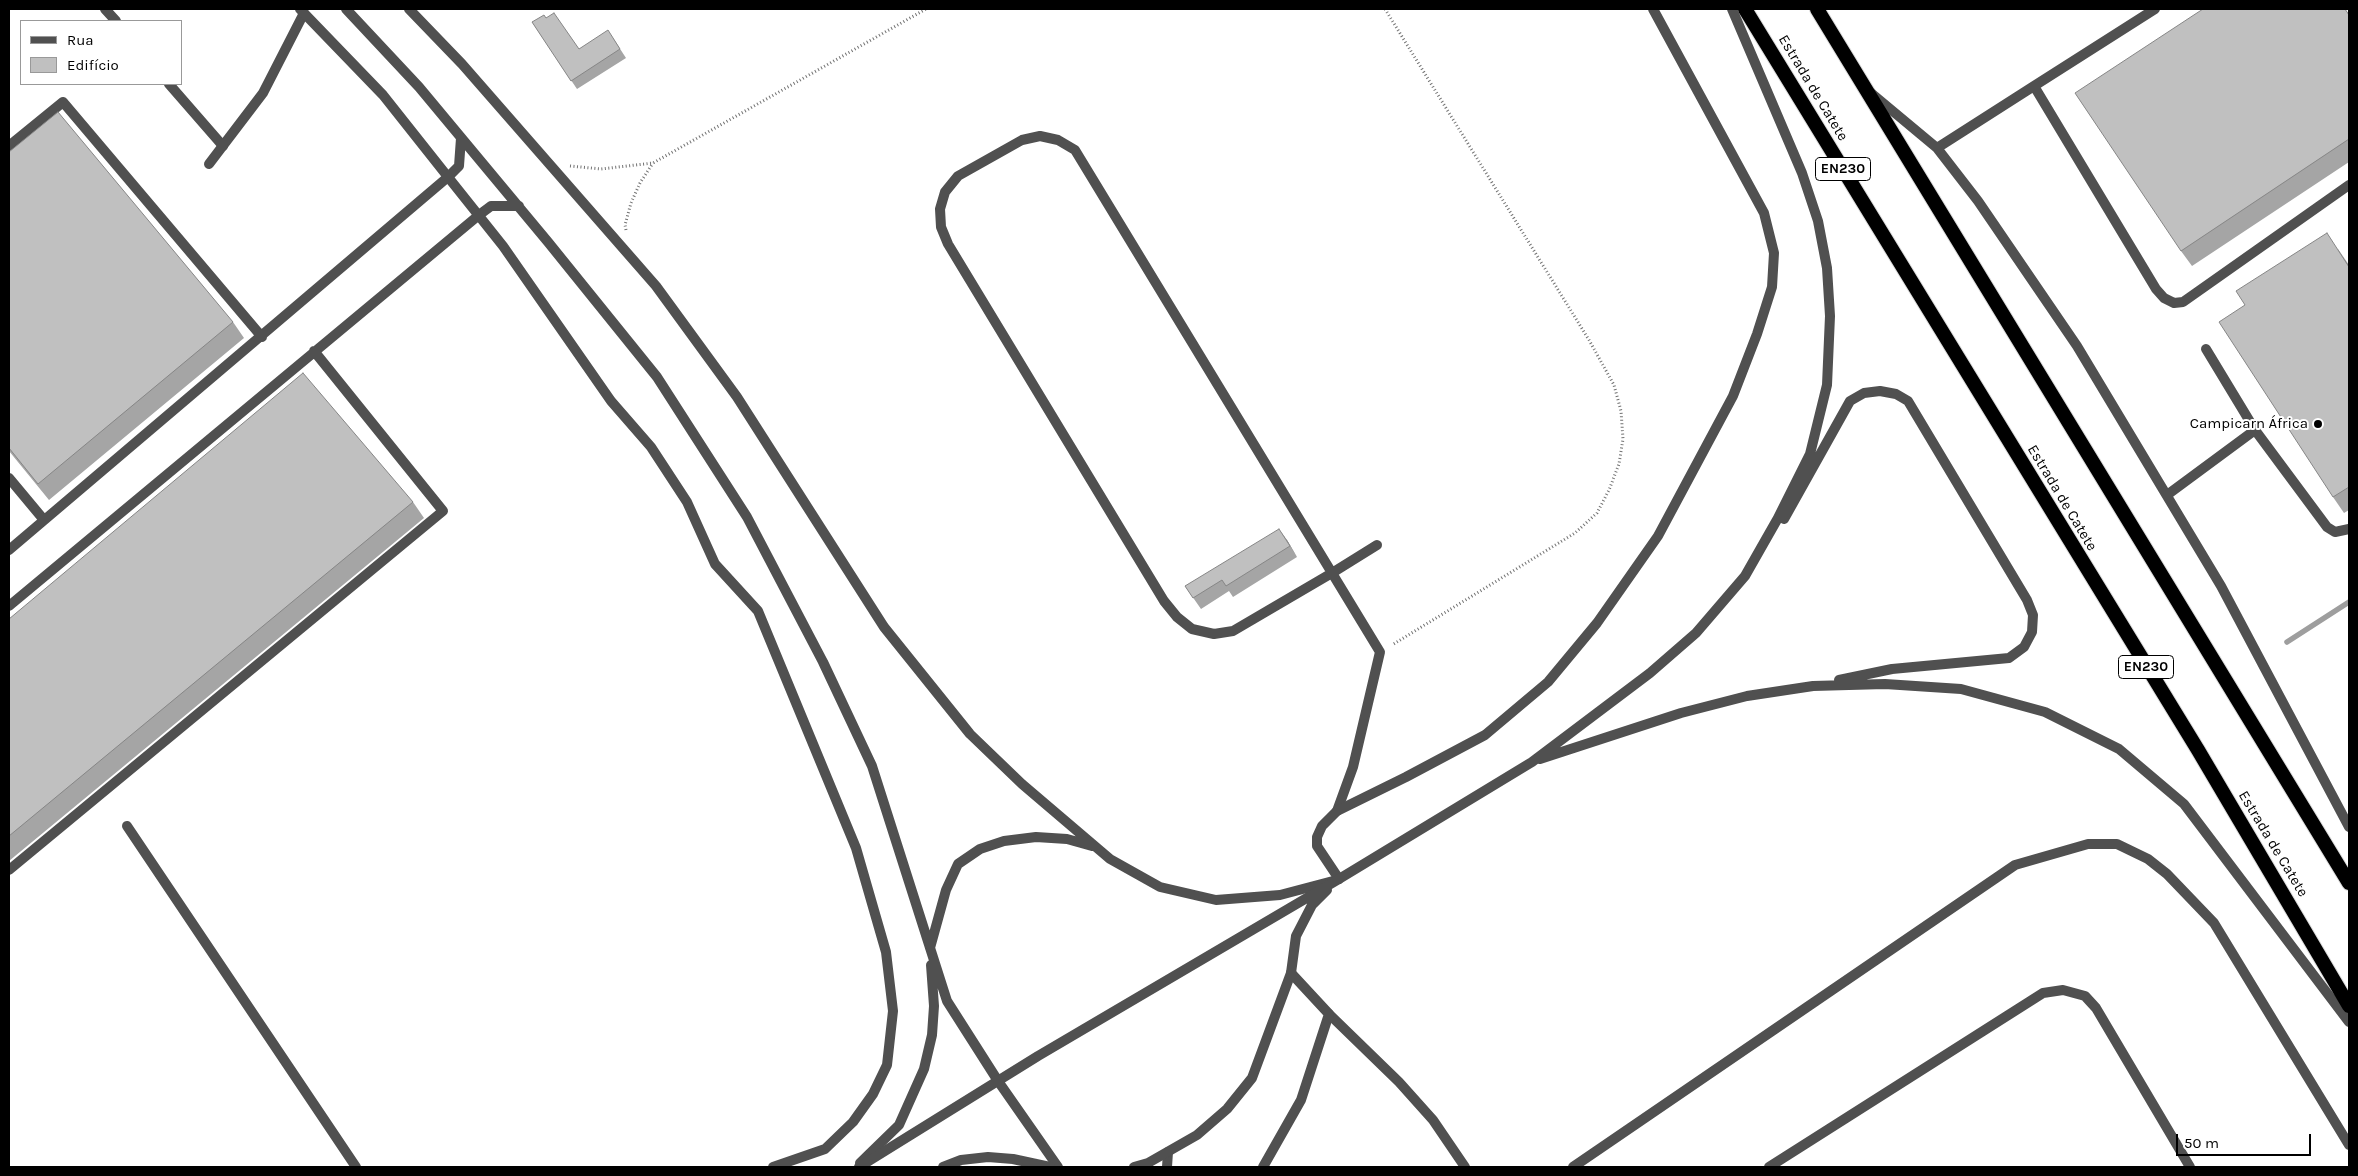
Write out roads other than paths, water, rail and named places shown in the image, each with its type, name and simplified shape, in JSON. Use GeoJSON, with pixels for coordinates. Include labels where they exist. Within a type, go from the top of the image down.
{"type":"FeatureCollection","features":[{"type":"Feature","properties":{"kind":"highway","name":"Estrada de Catete"},"geometry":{"type":"LineString","coordinates":[[1745,9],[2198,750],[2349,1006]]}},
{"type":"Feature","properties":{"kind":"highway"},"geometry":{"type":"LineString","coordinates":[[1816,9],[2349,883]]}},
{"type":"Feature","properties":{"kind":"street"},"geometry":{"type":"LineString","coordinates":[[105,9],[115,20]]}},
{"type":"Feature","properties":{"kind":"street"},"geometry":{"type":"LineString","coordinates":[[346,9],[419,87],[519,206],[657,377],[747,517],[823,662],[872,766],[947,1001],[998,1081],[1058,1167]]}},
{"type":"Feature","properties":{"kind":"street"},"geometry":{"type":"LineString","coordinates":[[409,9],[462,64],[656,286],[737,397],[884,627],[970,734],[1022,784],[1110,859],[1160,886],[1216,900],[1280,894],[1339,879]]}},
{"type":"Feature","properties":{"kind":"street"},"geometry":{"type":"LineString","coordinates":[[1339,879],[1316,846],[1317,836],[1322,826],[1337,811],[1406,778],[1485,735],[1548,682],[1597,623],[1658,536],[1736,387],[1772,287],[1774,253],[1764,212],[1653,9]]}},
{"type":"Feature","properties":{"kind":"street"},"geometry":{"type":"LineString","coordinates":[[1732,9],[1802,173],[1818,221],[1827,268],[1830,316],[1827,385],[1810,454],[1778,518],[1745,576]]}},
{"type":"Feature","properties":{"kind":"street"},"geometry":{"type":"LineString","coordinates":[[1937,148],[2155,9]]}},
{"type":"Feature","properties":{"kind":"street"},"geometry":{"type":"LineString","coordinates":[[209,164],[263,93],[302,11],[383,95],[503,246],[611,401],[651,447],[687,502],[716,564],[758,611],[856,848],[886,952],[893,1011],[887,1065],[873,1094],[853,1122],[825,1149],[773,1167]]}},
{"type":"Feature","properties":{"kind":"street"},"geometry":{"type":"LineString","coordinates":[[171,85],[223,146]]}},
{"type":"Feature","properties":{"kind":"street"},"geometry":{"type":"LineString","coordinates":[[1863,86],[1937,148],[1978,201],[2077,346],[2221,586],[2349,827]]}},
{"type":"Feature","properties":{"kind":"street"},"geometry":{"type":"LineString","coordinates":[[2034,86],[2156,289],[2164,298],[2174,303],[2183,302],[2349,185]]}},
{"type":"Feature","properties":{"kind":"street"},"geometry":{"type":"LineString","coordinates":[[9,146],[63,102],[262,337]]}},
{"type":"Feature","properties":{"kind":"street"},"geometry":{"type":"LineString","coordinates":[[1337,811],[1353,767],[1380,652],[1332,573],[1075,150],[1058,140],[1040,136],[1022,140],[958,176],[945,192],[940,209],[941,227],[948,244],[1164,601],[1176,617],[1192,629],[1214,634],[1233,630],[1332,573],[1377,545]]}},
{"type":"Feature","properties":{"kind":"street"},"geometry":{"type":"LineString","coordinates":[[9,550],[448,177],[459,166],[461,138]]}},
{"type":"Feature","properties":{"kind":"street"},"geometry":{"type":"LineString","coordinates":[[9,606],[314,350],[479,215],[491,206],[519,206]]}},
{"type":"Feature","properties":{"kind":"street"},"geometry":{"type":"LineString","coordinates":[[2206,349],[2255,430],[2327,527],[2335,532],[2349,529]]}},
{"type":"Feature","properties":{"kind":"street"},"geometry":{"type":"LineString","coordinates":[[9,870],[443,511],[314,350]]}},
{"type":"Feature","properties":{"kind":"street"},"geometry":{"type":"LineString","coordinates":[[858,1167],[998,1081],[1532,762],[1656,667],[1696,633],[1745,576],[1790,510],[1850,401],[1864,393],[1880,391],[1896,394],[1908,401],[2026,600],[2033,615],[2032,632],[2024,647],[2009,658],[1892,669],[1813,686],[1747,696],[1681,713],[1532,762]]}},
{"type":"Feature","properties":{"kind":"street"},"geometry":{"type":"LineString","coordinates":[[2167,495],[2255,430]]}},
{"type":"Feature","properties":{"kind":"street"},"geometry":{"type":"LineString","coordinates":[[9,478],[44,520]]}},
{"type":"Feature","properties":{"kind":"street"},"geometry":{"type":"LineString","coordinates":[[1813,686],[1885,684],[1961,689],[2045,712],[2119,749],[2184,804],[2349,1022]]}},
{"type":"Feature","properties":{"kind":"street"},"geometry":{"type":"LineString","coordinates":[[127,826],[356,1167]]}},
{"type":"Feature","properties":{"kind":"street"},"geometry":{"type":"LineString","coordinates":[[858,1167],[899,1125],[924,1069],[932,1035],[934,1006],[930,950],[946,890],[958,864],[980,850],[1004,841],[1036,837],[1067,839],[1096,847]]}},
{"type":"Feature","properties":{"kind":"street"},"geometry":{"type":"LineString","coordinates":[[1573,1167],[2015,865],[2088,844],[2117,844],[2148,859],[2167,874],[2214,923],[2349,1145]]}},
{"type":"Feature","properties":{"kind":"street"},"geometry":{"type":"LineString","coordinates":[[1134,1167],[1148,1163],[1197,1135],[1227,1109],[1252,1078],[1291,973],[1296,936],[1312,905],[1339,879]]}},
{"type":"Feature","properties":{"kind":"street"},"geometry":{"type":"LineString","coordinates":[[1291,973],[1329,1014],[1399,1082],[1433,1120],[1465,1167]]}},
{"type":"Feature","properties":{"kind":"street"},"geometry":{"type":"LineString","coordinates":[[1769,1167],[2043,993],[2064,990],[2084,996],[2096,1008],[2190,1167]]}},
{"type":"Feature","properties":{"kind":"street"},"geometry":{"type":"LineString","coordinates":[[1262,1167],[1300,1100],[1329,1014]]}},
{"type":"Feature","properties":{"kind":"street"},"geometry":{"type":"LineString","coordinates":[[1167,1167],[1168,1152]]}},
{"type":"Feature","properties":{"kind":"street"},"geometry":{"type":"LineString","coordinates":[[943,1167],[961,1160],[988,1157],[1013,1159],[1050,1167]]}},
{"type":"Feature","properties":{"kind":"waterway"},"geometry":{"type":"LineString","coordinates":[[2287,642],[2349,602]]}},
{"type":"Feature","properties":{"kind":"place","name":"Campicarn África"},"geometry":{"type":"Point","coordinates":[2318,424]}}]}
